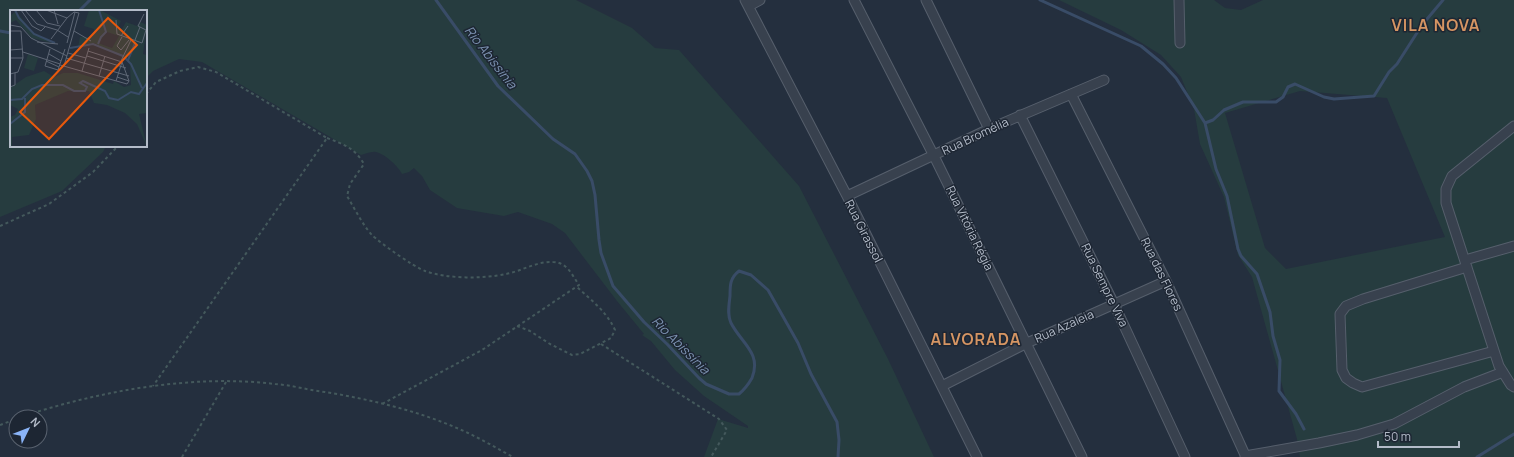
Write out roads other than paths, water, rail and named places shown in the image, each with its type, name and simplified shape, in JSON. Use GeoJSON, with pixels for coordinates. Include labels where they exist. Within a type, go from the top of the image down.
{"type":"FeatureCollection","features":[{"type":"Feature","properties":{"kind":"street"},"geometry":{"type":"LineString","coordinates":[[747,3],[760,0]]}},
{"type":"Feature","properties":{"kind":"street","name":"Rua Vitória Régia"},"geometry":{"type":"LineString","coordinates":[[854,0],[934,156],[1082,457]]}},
{"type":"Feature","properties":{"kind":"street"},"geometry":{"type":"LineString","coordinates":[[926,0],[989,129]]}},
{"type":"Feature","properties":{"kind":"street"},"geometry":{"type":"LineString","coordinates":[[1180,0],[1180,43]]}},
{"type":"Feature","properties":{"kind":"street","name":"Rua Girassol"},"geometry":{"type":"LineString","coordinates":[[747,3],[847,196],[977,457]]}},
{"type":"Feature","properties":{"kind":"street","name":"Rua Bromélia"},"geometry":{"type":"LineString","coordinates":[[847,196],[1020,115],[1104,80]]}},
{"type":"Feature","properties":{"kind":"street","name":"Rua das Flores"},"geometry":{"type":"LineString","coordinates":[[1071,94],[1166,281],[1245,456]]}},
{"type":"Feature","properties":{"kind":"street","name":"Rua Sempre Viva"},"geometry":{"type":"LineString","coordinates":[[1020,115],[1114,304],[1185,457]]}},
{"type":"Feature","properties":{"kind":"street"},"geometry":{"type":"LineString","coordinates":[[1514,126],[1452,176],[1446,189],[1446,203],[1499,366],[1514,387]]}},
{"type":"Feature","properties":{"kind":"street"},"geometry":{"type":"LineString","coordinates":[[1494,351],[1362,387],[1346,378],[1342,370],[1340,314],[1346,306],[1363,298],[1514,246]]}},
{"type":"Feature","properties":{"kind":"street","name":"Rua Azaleia"},"geometry":{"type":"LineString","coordinates":[[942,386],[1027,343],[1166,281]]}},
{"type":"Feature","properties":{"kind":"street"},"geometry":{"type":"LineString","coordinates":[[1245,456],[1327,442],[1394,424],[1464,387],[1503,372]]}},
{"type":"Feature","properties":{"kind":"waterway"},"geometry":{"type":"LineString","coordinates":[[80,10],[90,0]]}},
{"type":"Feature","properties":{"kind":"waterway","name":"Rio Abissínia"},"geometry":{"type":"LineString","coordinates":[[436,0],[498,86],[553,139],[575,154],[587,171],[592,181],[595,195],[601,253],[613,286],[644,322],[706,384],[729,394],[739,394],[745,389],[752,378],[754,369],[752,355],[735,330],[729,317],[730,285],[732,279],[739,271],[751,275],[768,290],[798,343],[811,374],[837,422],[839,440],[838,457]]}},
{"type":"Feature","properties":{"kind":"waterway"},"geometry":{"type":"LineString","coordinates":[[1040,0],[1141,46],[1163,64],[1176,78],[1205,123],[1216,169],[1227,196],[1238,249],[1241,256],[1257,274],[1270,312],[1273,336],[1280,360],[1279,391],[1296,414],[1304,429]]}},
{"type":"Feature","properties":{"kind":"waterway"},"geometry":{"type":"LineString","coordinates":[[1205,123],[1213,120],[1224,110],[1243,102],[1276,102],[1283,97],[1288,87],[1295,84],[1324,97],[1334,99],[1374,96],[1422,25],[1443,0]]}},
{"type":"Feature","properties":{"kind":"waterway"},"geometry":{"type":"LineString","coordinates":[[0,31],[10,33]]}},
{"type":"Feature","properties":{"kind":"waterway"},"geometry":{"type":"LineString","coordinates":[[1477,457],[1514,434]]}},
{"type":"Feature","properties":{"kind":"district","name":"VILA NOVA"},"geometry":{"type":"Point","coordinates":[1436,25]}},
{"type":"Feature","properties":{"kind":"district","name":"ALVORADA"},"geometry":{"type":"Point","coordinates":[976,339]}}]}
